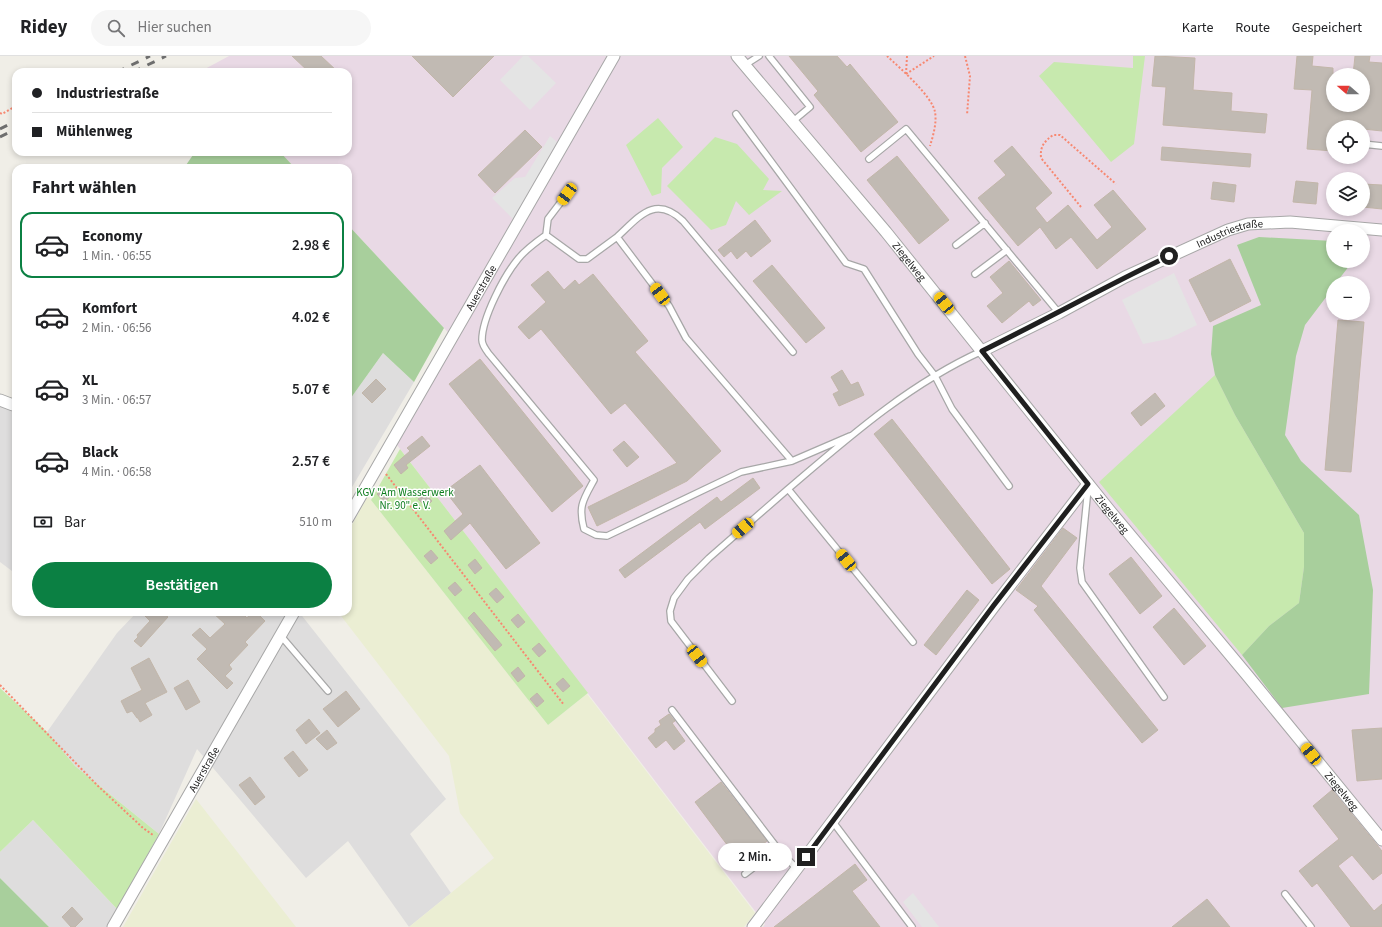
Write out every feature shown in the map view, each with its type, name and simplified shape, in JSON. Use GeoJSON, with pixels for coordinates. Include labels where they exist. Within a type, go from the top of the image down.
{"type":"FeatureCollection","features":[{"type":"Feature","properties":{"kind":"street","name":"Auerstraße"},"geometry":{"type":"LineString","coordinates":[[352,511],[614,56]]}},
{"type":"Feature","properties":{"kind":"street","name":"Ziegelweg"},"geometry":{"type":"LineString","coordinates":[[737,56],[886,232],[1088,484],[1382,840]]}},
{"type":"Feature","properties":{"kind":"street","name":"Industriestraße"},"geometry":{"type":"LineString","coordinates":[[982,351],[1059,313],[1125,277],[1228,230],[1248,224],[1290,222],[1382,230]]}},
{"type":"Feature","properties":{"kind":"street"},"geometry":{"type":"LineString","coordinates":[[0,400],[12,405]]}},
{"type":"Feature","properties":{"kind":"street"},"geometry":{"type":"LineString","coordinates":[[753,927],[994,605],[1088,484]]}},
{"type":"Feature","properties":{"kind":"street","name":"Auerstraße"},"geometry":{"type":"LineString","coordinates":[[113,927],[292,616]]}},
{"type":"Feature","properties":{"kind":"lane"},"geometry":{"type":"LineString","coordinates":[[745,65],[759,56]]}},
{"type":"Feature","properties":{"kind":"lane"},"geometry":{"type":"LineString","coordinates":[[769,56],[810,107],[792,122]]}},
{"type":"Feature","properties":{"kind":"lane"},"geometry":{"type":"LineString","coordinates":[[736,114],[846,263],[864,269],[918,354],[935,376],[952,409],[1009,486]]}},
{"type":"Feature","properties":{"kind":"lane"},"geometry":{"type":"LineString","coordinates":[[869,159],[906,129],[1059,313]]}},
{"type":"Feature","properties":{"kind":"lane"},"geometry":{"type":"LineString","coordinates":[[1370,145],[1382,146]]}},
{"type":"Feature","properties":{"kind":"lane"},"geometry":{"type":"LineString","coordinates":[[567,194],[548,219],[546,235],[528,248],[517,259],[493,299],[484,328],[482,342],[489,354],[594,480],[583,500],[580,515],[584,529],[596,535],[607,536],[740,472],[792,461],[850,436]]}},
{"type":"Feature","properties":{"kind":"lane"},"geometry":{"type":"LineString","coordinates":[[546,235],[579,259],[587,259],[644,213],[653,209],[665,208],[676,214],[683,221],[794,352]]}},
{"type":"Feature","properties":{"kind":"lane"},"geometry":{"type":"LineString","coordinates":[[956,245],[985,224]]}},
{"type":"Feature","properties":{"kind":"lane"},"geometry":{"type":"LineString","coordinates":[[617,236],[669,306],[686,338],[792,461]]}},
{"type":"Feature","properties":{"kind":"lane"},"geometry":{"type":"LineString","coordinates":[[975,274],[1007,250]]}},
{"type":"Feature","properties":{"kind":"lane"},"geometry":{"type":"LineString","coordinates":[[732,701],[671,621],[670,611],[674,598],[688,579],[709,558],[850,436],[900,399],[935,376],[956,363],[982,351]]}},
{"type":"Feature","properties":{"kind":"lane"},"geometry":{"type":"LineString","coordinates":[[1088,484],[1080,568],[1082,582],[1164,697]]}},
{"type":"Feature","properties":{"kind":"lane"},"geometry":{"type":"LineString","coordinates":[[788,489],[913,642]]}},
{"type":"Feature","properties":{"kind":"lane"},"geometry":{"type":"LineString","coordinates":[[281,636],[328,691]]}},
{"type":"Feature","properties":{"kind":"lane"},"geometry":{"type":"LineString","coordinates":[[672,710],[778,849],[797,869]]}},
{"type":"Feature","properties":{"kind":"lane"},"geometry":{"type":"LineString","coordinates":[[833,822],[912,927]]}},
{"type":"Feature","properties":{"kind":"lane"},"geometry":{"type":"LineString","coordinates":[[745,874],[778,849]]}},
{"type":"Feature","properties":{"kind":"lane"},"geometry":{"type":"LineString","coordinates":[[1285,894],[1311,927]]}},
{"type":"Feature","properties":{"kind":"path"},"geometry":{"type":"LineString","coordinates":[[887,56],[926,95],[935,112],[934,132],[927,154]]}},
{"type":"Feature","properties":{"kind":"path"},"geometry":{"type":"LineString","coordinates":[[906,74],[907,56]]}},
{"type":"Feature","properties":{"kind":"path"},"geometry":{"type":"LineString","coordinates":[[906,74],[934,56]]}},
{"type":"Feature","properties":{"kind":"path"},"geometry":{"type":"LineString","coordinates":[[965,56],[970,76],[967,115]]}},
{"type":"Feature","properties":{"kind":"path"},"geometry":{"type":"LineString","coordinates":[[0,113],[2,114],[12,108]]}},
{"type":"Feature","properties":{"kind":"path"},"geometry":{"type":"LineString","coordinates":[[1081,207],[1041,158],[1043,143],[1053,135],[1060,135],[1116,184]]}},
{"type":"Feature","properties":{"kind":"path"},"geometry":{"type":"LineString","coordinates":[[379,465],[564,706]]}},
{"type":"Feature","properties":{"kind":"path"},"geometry":{"type":"LineString","coordinates":[[0,685],[98,786],[143,828],[162,842]]}},
{"type":"Feature","properties":{"kind":"shaded area"},"geometry":{"type":"Polygon","coordinates":[[[229,56],[1382,56],[1382,927],[763,927],[765,924],[397,445],[456,341],[352,229],[352,164],[291,164],[284,156],[352,156],[352,68],[207,68],[229,56]]]}},
{"type":"Feature","properties":{"kind":"shaded area"},"geometry":{"type":"Polygon","coordinates":[[[523,56],[528,56],[556,83],[530,110],[500,80],[523,56]]]}},
{"type":"Feature","properties":{"kind":"shaded area"},"geometry":{"type":"Polygon","coordinates":[[[550,136],[557,142],[513,219],[492,198],[515,178],[525,177],[550,136]]]}},
{"type":"Feature","properties":{"kind":"shaded area"},"geometry":{"type":"Polygon","coordinates":[[[1174,273],[1197,325],[1168,339],[1143,344],[1122,300],[1174,273]]]}},
{"type":"Feature","properties":{"kind":"shaded area"},"geometry":{"type":"Polygon","coordinates":[[[383,353],[414,382],[352,487],[352,396],[383,353]]]}},
{"type":"Feature","properties":{"kind":"shaded area"},"geometry":{"type":"Polygon","coordinates":[[[0,403],[12,406],[12,571],[0,562],[0,403]]]}},
{"type":"Feature","properties":{"kind":"shaded area"},"geometry":{"type":"Polygon","coordinates":[[[133,616],[302,616],[446,799],[410,834],[451,893],[409,927],[348,841],[306,878],[197,749],[159,834],[75,766],[47,732],[117,633],[133,616]]]}},
{"type":"Feature","properties":{"kind":"shaded area"},"geometry":{"type":"Polygon","coordinates":[[[33,820],[117,909],[107,927],[49,927],[0,878],[0,852],[33,820]]]}},
{"type":"Feature","properties":{"kind":"shaded area"},"geometry":{"type":"Polygon","coordinates":[[[913,893],[939,927],[922,927],[903,902],[913,893]]]}},
{"type":"Feature","properties":{"kind":"green space"},"geometry":{"type":"Polygon","coordinates":[[[1133,56],[1145,56],[1134,144],[1111,162],[1039,76],[1054,62],[1133,68],[1133,56]]]}},
{"type":"Feature","properties":{"kind":"green space"},"geometry":{"type":"Polygon","coordinates":[[[658,118],[683,147],[662,168],[661,193],[652,196],[626,145],[658,118]]]}},
{"type":"Feature","properties":{"kind":"green space"},"geometry":{"type":"Polygon","coordinates":[[[715,137],[737,144],[769,179],[763,190],[782,191],[749,215],[736,201],[726,225],[711,230],[667,186],[715,137]]]}},
{"type":"Feature","properties":{"kind":"green space"},"geometry":{"type":"Polygon","coordinates":[[[192,156],[284,156],[291,164],[187,164],[192,156]]]}},
{"type":"Feature","properties":{"kind":"green space"},"geometry":{"type":"Polygon","coordinates":[[[352,229],[444,328],[414,382],[383,353],[352,396],[352,229]]]}},
{"type":"Feature","properties":{"kind":"green space"},"geometry":{"type":"Polygon","coordinates":[[[1259,237],[1326,241],[1326,268],[1348,268],[1341,276],[1326,276],[1326,297],[1305,325],[1296,356],[1285,435],[1301,461],[1359,515],[1373,590],[1369,694],[1282,708],[1242,655],[1269,626],[1299,603],[1304,567],[1304,533],[1235,415],[1215,375],[1211,354],[1213,326],[1261,305],[1237,245],[1259,237]]]}},
{"type":"Feature","properties":{"kind":"green space"},"geometry":{"type":"Polygon","coordinates":[[[1215,375],[1235,415],[1304,533],[1304,567],[1299,603],[1269,626],[1242,655],[1099,482],[1215,375]]]}},
{"type":"Feature","properties":{"kind":"green space","name":"KGV \"Am Wasserwerk Nr. 90\" e. V."},"geometry":{"type":"Polygon","coordinates":[[[400,449],[588,693],[548,725],[371,500],[400,449]]]}},
{"type":"Feature","properties":{"kind":"green space"},"geometry":{"type":"Polygon","coordinates":[[[368,496],[548,725],[587,694],[755,913],[744,927],[409,927],[494,858],[460,813],[449,756],[341,616],[352,616],[352,525],[368,496]]]}},
{"type":"Feature","properties":{"kind":"green space"},"geometry":{"type":"Polygon","coordinates":[[[0,688],[47,732],[75,766],[159,834],[117,909],[33,820],[0,852],[0,688]]]}},
{"type":"Feature","properties":{"kind":"green space"},"geometry":{"type":"Polygon","coordinates":[[[196,799],[296,927],[123,927],[196,799]]]}},
{"type":"Feature","properties":{"kind":"green space"},"geometry":{"type":"Polygon","coordinates":[[[0,878],[49,927],[0,927],[0,878]]]}},
{"type":"Feature","properties":{"kind":"building"},"geometry":{"type":"Polygon","coordinates":[[[292,56],[321,56],[334,68],[305,68],[292,56]]]}},
{"type":"Feature","properties":{"kind":"building"},"geometry":{"type":"Polygon","coordinates":[[[412,56],[494,56],[453,97],[412,56]]]}},
{"type":"Feature","properties":{"kind":"building"},"geometry":{"type":"Polygon","coordinates":[[[789,56],[837,56],[847,67],[850,64],[898,122],[861,152],[814,95],[818,91],[789,56]]]}},
{"type":"Feature","properties":{"kind":"building"},"geometry":{"type":"Polygon","coordinates":[[[1155,56],[1195,58],[1193,90],[1232,93],[1231,111],[1267,114],[1265,133],[1163,125],[1166,87],[1152,86],[1155,56]]]}},
{"type":"Feature","properties":{"kind":"building"},"geometry":{"type":"Polygon","coordinates":[[[1297,56],[1313,56],[1312,66],[1333,68],[1326,68],[1326,112],[1370,112],[1370,68],[1354,68],[1355,56],[1370,56],[1369,62],[1382,63],[1382,131],[1370,130],[1370,120],[1326,120],[1326,150],[1307,149],[1312,90],[1294,89],[1297,56]]]}},
{"type":"Feature","properties":{"kind":"building"},"geometry":{"type":"Polygon","coordinates":[[[525,130],[542,147],[495,193],[478,175],[525,130]]]}},
{"type":"Feature","properties":{"kind":"building"},"geometry":{"type":"Polygon","coordinates":[[[1012,146],[1052,193],[1035,208],[1047,223],[1068,205],[1097,240],[1112,227],[1094,205],[1113,190],[1146,229],[1097,269],[1071,237],[1056,249],[1040,227],[1018,246],[978,198],[1006,175],[994,161],[1012,146]]]}},
{"type":"Feature","properties":{"kind":"building"},"geometry":{"type":"Polygon","coordinates":[[[1162,147],[1251,154],[1250,167],[1161,160],[1162,147]]]}},
{"type":"Feature","properties":{"kind":"building"},"geometry":{"type":"Polygon","coordinates":[[[897,156],[949,220],[919,244],[867,180],[897,156]]]}},
{"type":"Feature","properties":{"kind":"building"},"geometry":{"type":"Polygon","coordinates":[[[1296,181],[1318,183],[1316,204],[1293,202],[1296,181]]]}},
{"type":"Feature","properties":{"kind":"building"},"geometry":{"type":"Polygon","coordinates":[[[1213,182],[1236,185],[1234,202],[1211,199],[1213,182]]]}},
{"type":"Feature","properties":{"kind":"building"},"geometry":{"type":"Polygon","coordinates":[[[1370,184],[1382,185],[1382,209],[1370,208],[1370,184]]]}},
{"type":"Feature","properties":{"kind":"building"},"geometry":{"type":"Polygon","coordinates":[[[755,220],[771,241],[751,257],[746,251],[737,259],[731,251],[724,257],[718,250],[755,220]]]}},
{"type":"Feature","properties":{"kind":"building"},"geometry":{"type":"Polygon","coordinates":[[[1230,259],[1251,301],[1210,322],[1189,280],[1230,259]]]}},
{"type":"Feature","properties":{"kind":"building"},"geometry":{"type":"Polygon","coordinates":[[[1009,261],[1041,300],[1033,306],[1029,301],[1002,323],[987,306],[1003,293],[990,277],[1009,261]]]}},
{"type":"Feature","properties":{"kind":"building"},"geometry":{"type":"Polygon","coordinates":[[[772,265],[825,328],[806,343],[753,281],[772,265]]]}},
{"type":"Feature","properties":{"kind":"building"},"geometry":{"type":"Polygon","coordinates":[[[548,271],[564,290],[575,280],[579,285],[593,274],[648,341],[635,352],[721,451],[687,481],[597,526],[588,507],[677,463],[625,403],[611,414],[541,329],[529,339],[518,327],[546,302],[531,285],[548,271]]]}},
{"type":"Feature","properties":{"kind":"building"},"geometry":{"type":"Polygon","coordinates":[[[1338,320],[1364,322],[1351,472],[1325,470],[1338,320]]]}},
{"type":"Feature","properties":{"kind":"building"},"geometry":{"type":"Polygon","coordinates":[[[480,359],[583,486],[552,512],[449,384],[480,359]]]}},
{"type":"Feature","properties":{"kind":"building"},"geometry":{"type":"Polygon","coordinates":[[[842,370],[851,385],[858,382],[864,395],[839,406],[833,394],[839,391],[831,377],[842,370]]]}},
{"type":"Feature","properties":{"kind":"building"},"geometry":{"type":"Polygon","coordinates":[[[376,379],[386,389],[372,403],[362,393],[376,379]]]}},
{"type":"Feature","properties":{"kind":"building"},"geometry":{"type":"Polygon","coordinates":[[[1155,393],[1165,406],[1141,426],[1131,413],[1155,393]]]}},
{"type":"Feature","properties":{"kind":"building"},"geometry":{"type":"Polygon","coordinates":[[[892,419],[1010,569],[992,584],[874,434],[892,419]]]}},
{"type":"Feature","properties":{"kind":"building"},"geometry":{"type":"Polygon","coordinates":[[[422,436],[430,446],[406,465],[408,468],[401,474],[394,465],[410,451],[407,448],[422,436]]]}},
{"type":"Feature","properties":{"kind":"building"},"geometry":{"type":"Polygon","coordinates":[[[624,441],[639,457],[627,467],[613,450],[624,441]]]}},
{"type":"Feature","properties":{"kind":"building"},"geometry":{"type":"Polygon","coordinates":[[[480,465],[540,543],[506,569],[470,523],[451,540],[444,531],[463,514],[445,491],[480,465]]]}},
{"type":"Feature","properties":{"kind":"building"},"geometry":{"type":"Polygon","coordinates":[[[753,478],[760,488],[705,529],[700,522],[625,578],[619,570],[717,497],[721,502],[753,478]]]}},
{"type":"Feature","properties":{"kind":"building"},"geometry":{"type":"Polygon","coordinates":[[[384,488],[391,496],[384,502],[377,494],[384,488]]]}},
{"type":"Feature","properties":{"kind":"building"},"geometry":{"type":"Polygon","coordinates":[[[425,493],[432,501],[426,507],[418,499],[425,493]]]}},
{"type":"Feature","properties":{"kind":"building"},"geometry":{"type":"Polygon","coordinates":[[[1063,528],[1077,538],[1041,586],[1158,730],[1142,743],[1034,610],[1038,606],[1016,590],[1063,528]]]}},
{"type":"Feature","properties":{"kind":"building"},"geometry":{"type":"Polygon","coordinates":[[[431,550],[438,558],[431,564],[424,556],[431,550]]]}},
{"type":"Feature","properties":{"kind":"building"},"geometry":{"type":"Polygon","coordinates":[[[1131,557],[1162,596],[1140,614],[1109,574],[1131,557]]]}},
{"type":"Feature","properties":{"kind":"building"},"geometry":{"type":"Polygon","coordinates":[[[475,559],[482,568],[475,574],[468,565],[475,559]]]}},
{"type":"Feature","properties":{"kind":"building"},"geometry":{"type":"Polygon","coordinates":[[[455,582],[462,590],[455,596],[448,588],[455,582]]]}},
{"type":"Feature","properties":{"kind":"building"},"geometry":{"type":"Polygon","coordinates":[[[496,588],[504,597],[497,603],[489,594],[496,588]]]}},
{"type":"Feature","properties":{"kind":"building"},"geometry":{"type":"Polygon","coordinates":[[[967,590],[979,600],[936,655],[924,645],[967,590]]]}},
{"type":"Feature","properties":{"kind":"building"},"geometry":{"type":"Polygon","coordinates":[[[1174,608],[1206,646],[1184,665],[1153,627],[1174,608]]]}},
{"type":"Feature","properties":{"kind":"building"},"geometry":{"type":"Polygon","coordinates":[[[474,612],[502,645],[495,651],[468,618],[474,612]]]}},
{"type":"Feature","properties":{"kind":"building"},"geometry":{"type":"Polygon","coordinates":[[[518,614],[525,622],[518,628],[511,620],[518,614]]]}},
{"type":"Feature","properties":{"kind":"building"},"geometry":{"type":"Polygon","coordinates":[[[145,616],[168,617],[141,647],[134,641],[138,637],[137,635],[150,621],[145,616]]]}},
{"type":"Feature","properties":{"kind":"building"},"geometry":{"type":"Polygon","coordinates":[[[216,616],[245,616],[247,618],[249,616],[260,616],[265,621],[245,642],[248,645],[229,665],[232,669],[225,676],[233,683],[227,689],[197,659],[207,649],[192,635],[200,628],[210,638],[225,624],[216,616]]]}},
{"type":"Feature","properties":{"kind":"building"},"geometry":{"type":"Polygon","coordinates":[[[539,643],[546,651],[539,657],[532,649],[539,643]]]}},
{"type":"Feature","properties":{"kind":"building"},"geometry":{"type":"Polygon","coordinates":[[[149,658],[167,692],[145,703],[152,715],[140,722],[132,711],[127,713],[121,701],[142,690],[131,668],[149,658]]]}},
{"type":"Feature","properties":{"kind":"building"},"geometry":{"type":"Polygon","coordinates":[[[518,667],[525,676],[518,682],[511,673],[518,667]]]}},
{"type":"Feature","properties":{"kind":"building"},"geometry":{"type":"Polygon","coordinates":[[[563,678],[570,686],[563,692],[556,684],[563,678]]]}},
{"type":"Feature","properties":{"kind":"building"},"geometry":{"type":"Polygon","coordinates":[[[188,680],[200,702],[186,710],[174,688],[188,680]]]}},
{"type":"Feature","properties":{"kind":"building"},"geometry":{"type":"Polygon","coordinates":[[[346,691],[360,709],[338,727],[323,709],[346,691]]]}},
{"type":"Feature","properties":{"kind":"building"},"geometry":{"type":"Polygon","coordinates":[[[537,693],[544,701],[537,707],[530,699],[537,693]]]}},
{"type":"Feature","properties":{"kind":"building"},"geometry":{"type":"Polygon","coordinates":[[[669,714],[675,721],[672,723],[685,741],[674,750],[666,740],[656,748],[648,738],[655,732],[655,729],[661,725],[659,721],[669,714]]]}},
{"type":"Feature","properties":{"kind":"building"},"geometry":{"type":"Polygon","coordinates":[[[309,719],[320,733],[306,744],[296,730],[309,719]]]}},
{"type":"Feature","properties":{"kind":"building"},"geometry":{"type":"Polygon","coordinates":[[[1382,728],[1382,779],[1357,781],[1352,730],[1382,728]]]}},
{"type":"Feature","properties":{"kind":"building"},"geometry":{"type":"Polygon","coordinates":[[[327,730],[337,743],[327,750],[316,739],[327,730]]]}},
{"type":"Feature","properties":{"kind":"building"},"geometry":{"type":"Polygon","coordinates":[[[293,751],[308,770],[299,777],[284,758],[293,751]]]}},
{"type":"Feature","properties":{"kind":"building"},"geometry":{"type":"Polygon","coordinates":[[[250,777],[265,797],[255,805],[239,785],[250,777]]]}},
{"type":"Feature","properties":{"kind":"building"},"geometry":{"type":"Polygon","coordinates":[[[721,782],[767,841],[740,862],[695,802],[721,782]]]}},
{"type":"Feature","properties":{"kind":"building"},"geometry":{"type":"Polygon","coordinates":[[[1332,790],[1382,851],[1382,873],[1373,880],[1352,855],[1338,866],[1374,911],[1382,904],[1382,927],[1351,927],[1317,883],[1312,887],[1299,871],[1339,839],[1313,806],[1332,790]]]}},
{"type":"Feature","properties":{"kind":"building"},"geometry":{"type":"Polygon","coordinates":[[[855,864],[867,880],[852,891],[880,927],[774,927],[855,864]]]}},
{"type":"Feature","properties":{"kind":"building"},"geometry":{"type":"Polygon","coordinates":[[[1207,899],[1230,927],[1172,927],[1207,899]]]}},
{"type":"Feature","properties":{"kind":"building"},"geometry":{"type":"Polygon","coordinates":[[[72,907],[83,919],[75,927],[71,927],[62,917],[72,907]]]}},
{"type":"Feature","properties":{"kind":"railway"},"geometry":{"type":"LineString","coordinates":[[125,68],[150,56]]}},
{"type":"Feature","properties":{"kind":"railway"},"geometry":{"type":"LineString","coordinates":[[141,68],[166,56]]}},
{"type":"Feature","properties":{"kind":"railway"},"geometry":{"type":"LineString","coordinates":[[0,129],[12,123]]}},
{"type":"Feature","properties":{"kind":"railway"},"geometry":{"type":"LineString","coordinates":[[0,137],[12,131]]}},
{"type":"Feature","properties":{"kind":"route"},"geometry":{"type":"LineString","coordinates":[[806,857],[994,605],[1088,484],[982,351],[1059,313],[1125,277],[1169,256]]}}]}
